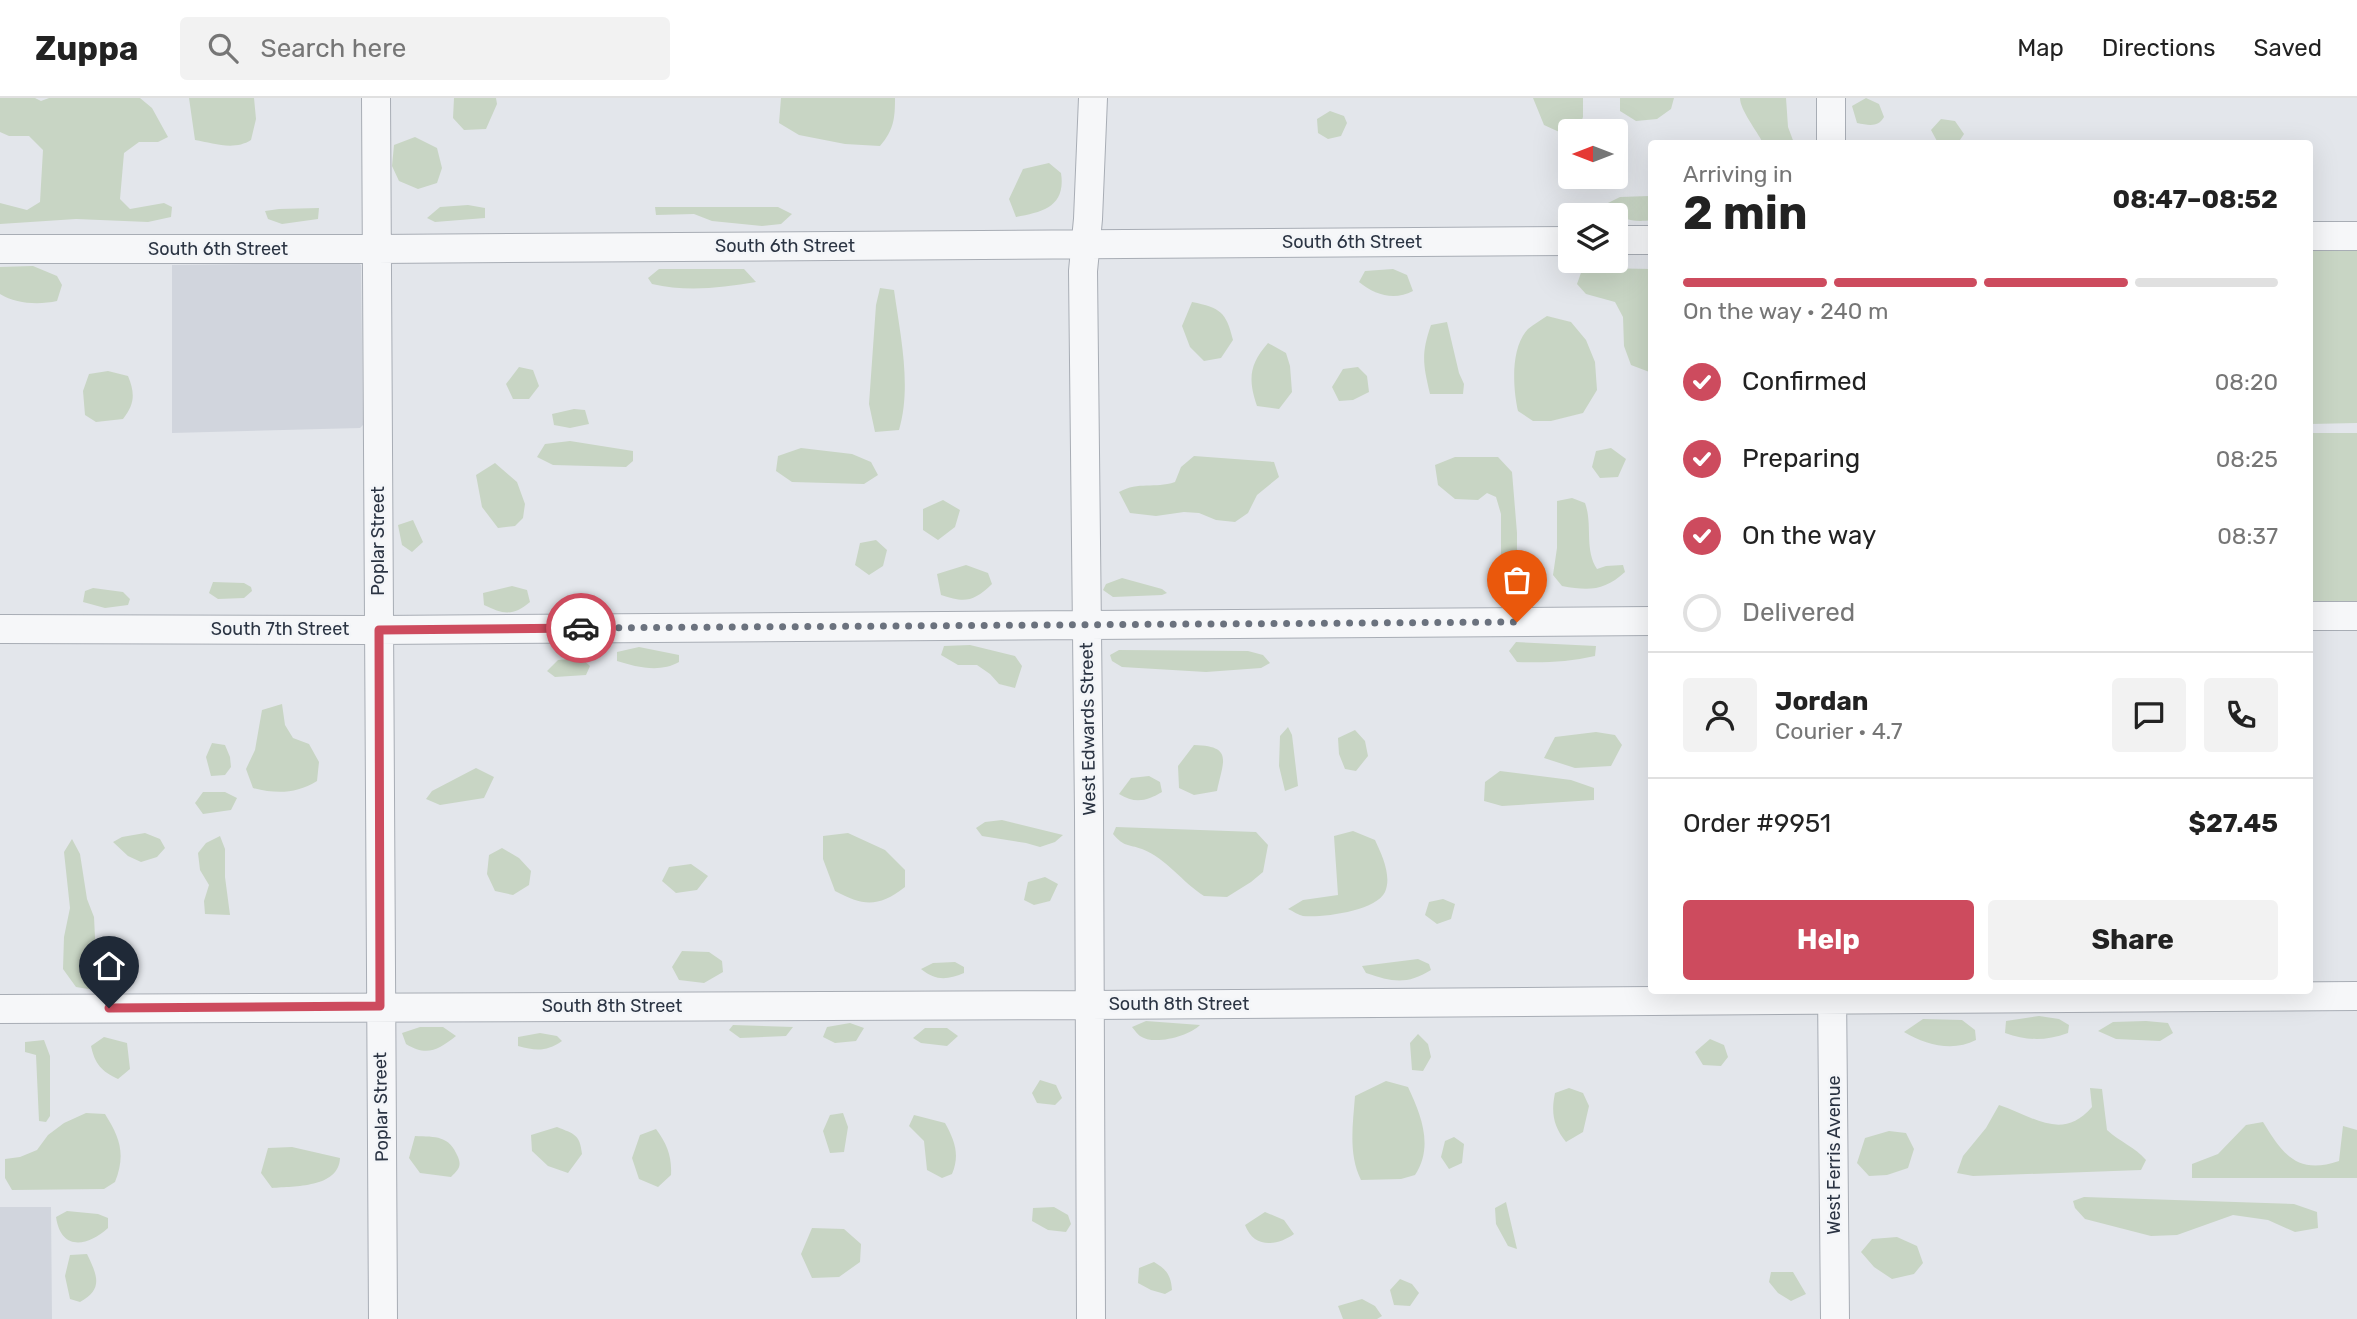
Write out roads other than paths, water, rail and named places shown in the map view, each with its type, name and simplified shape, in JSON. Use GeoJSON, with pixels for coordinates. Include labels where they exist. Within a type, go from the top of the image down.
{"type":"FeatureCollection","features":[{"type":"Feature","properties":{"kind":"street","name":"Poplar Street"},"geometry":{"type":"LineString","coordinates":[[376,98],[383,1319]]}},
{"type":"Feature","properties":{"kind":"street","name":"West Edwards Street"},"geometry":{"type":"LineString","coordinates":[[1091,1319],[1083,284],[1093,98]]}},
{"type":"Feature","properties":{"kind":"street"},"geometry":{"type":"LineString","coordinates":[[1831,98],[1831,140]]}},
{"type":"Feature","properties":{"kind":"street"},"geometry":{"type":"LineString","coordinates":[[2313,236],[2357,236]]}},
{"type":"Feature","properties":{"kind":"street","name":"South 6th Street"},"geometry":{"type":"LineString","coordinates":[[0,249],[376,249],[1558,240]]}},
{"type":"Feature","properties":{"kind":"street"},"geometry":{"type":"LineString","coordinates":[[1628,240],[1648,240]]}},
{"type":"Feature","properties":{"kind":"street"},"geometry":{"type":"LineString","coordinates":[[2313,616],[2357,616]]}},
{"type":"Feature","properties":{"kind":"street","name":"South 7th Street"},"geometry":{"type":"LineString","coordinates":[[0,629],[379,630],[1648,621]]}},
{"type":"Feature","properties":{"kind":"street","name":"South 8th Street"},"geometry":{"type":"LineString","coordinates":[[0,1009],[1090,1005],[1833,995],[2357,996]]}},
{"type":"Feature","properties":{"kind":"street","name":"West Ferris Avenue"},"geometry":{"type":"LineString","coordinates":[[1833,995],[1835,1319]]}}]}
